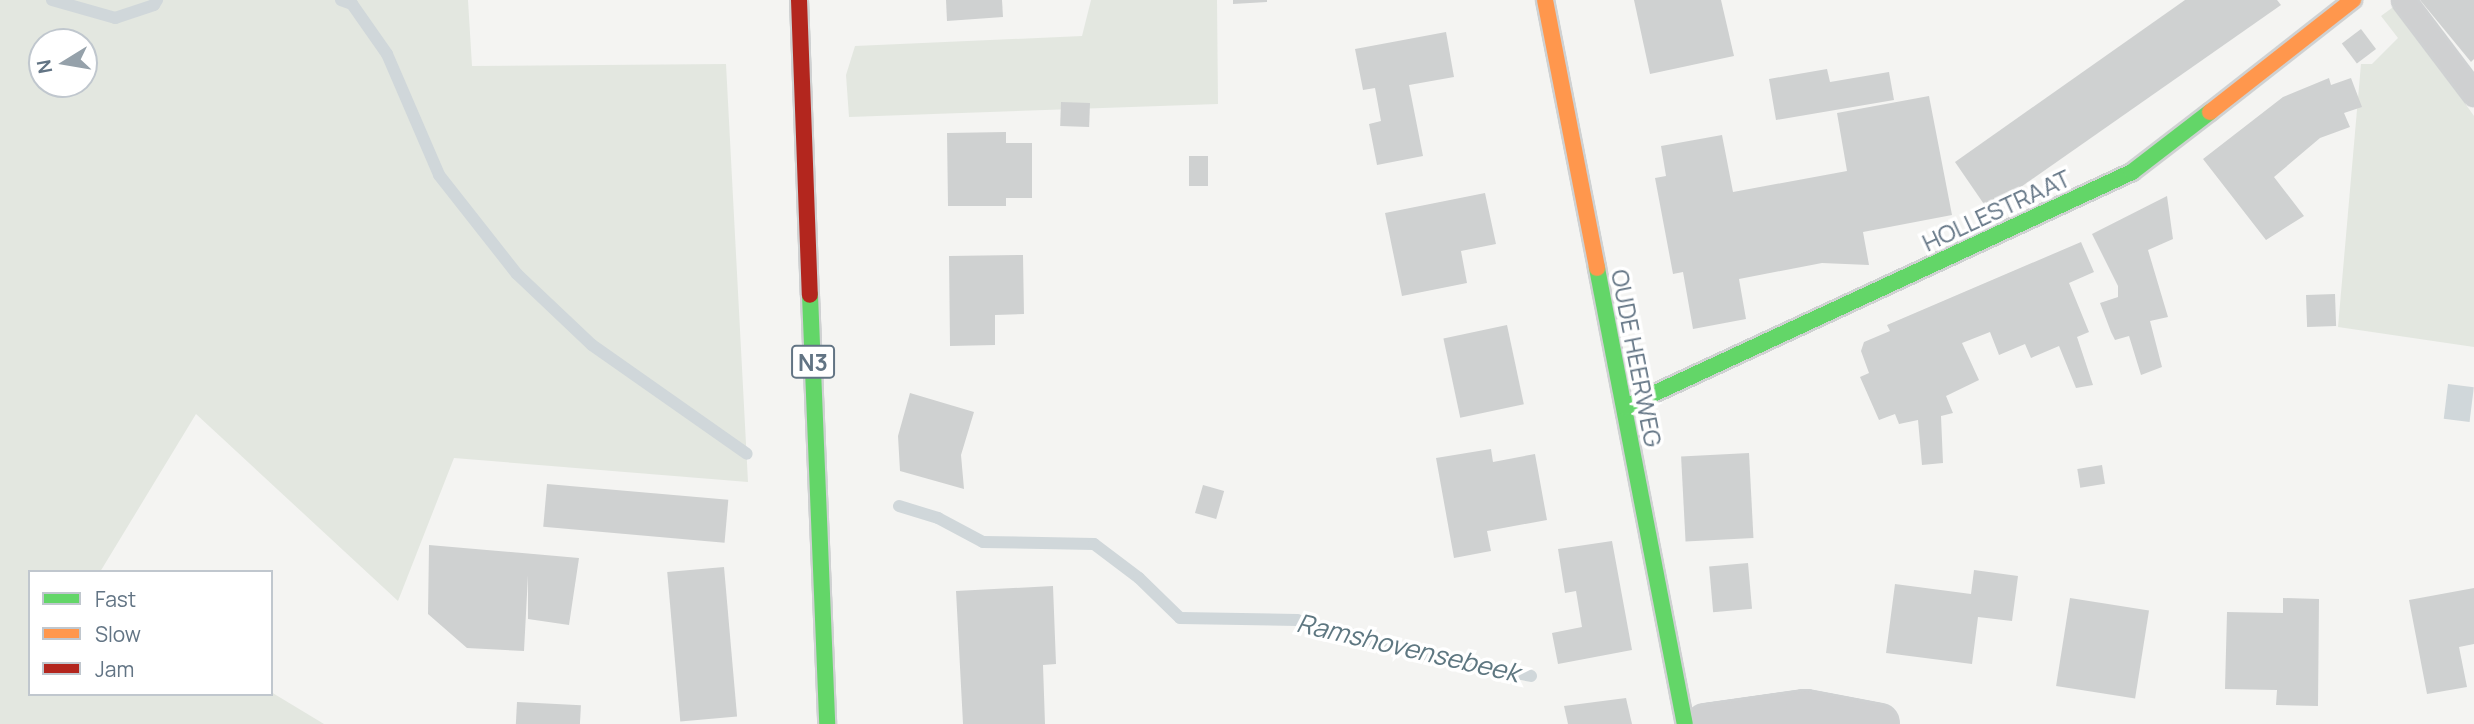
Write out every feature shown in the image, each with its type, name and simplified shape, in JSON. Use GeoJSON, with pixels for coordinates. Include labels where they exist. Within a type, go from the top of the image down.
{"type":"FeatureCollection","features":[{"type":"Feature","properties":{"kind":"street","name":"N3"},"geometry":{"type":"LineString","coordinates":[[799,0],[827,724]]}},
{"type":"Feature","properties":{"kind":"street","name":"OUDE HEERWEG"},"geometry":{"type":"LineString","coordinates":[[1545,0],[1685,724]]}},
{"type":"Feature","properties":{"kind":"street","name":"HOLLESTRAAT"},"geometry":{"type":"LineString","coordinates":[[1625,408],[2132,172],[2353,0]]}},
{"type":"Feature","properties":{"kind":"street"},"geometry":{"type":"LineString","coordinates":[[1706,724],[1805,710],[1879,724]]}},
{"type":"Feature","properties":{"kind":"lane"},"geometry":{"type":"LineString","coordinates":[[2403,0],[2474,94]]}},
{"type":"Feature","properties":{"kind":"shaded area"},"geometry":{"type":"Polygon","coordinates":[[[0,0],[468,0],[472,66],[726,64],[748,482],[454,458],[398,601],[196,414],[101,570],[28,570],[28,696],[273,696],[273,693],[324,724],[0,724],[0,0]]]}},
{"type":"Feature","properties":{"kind":"shaded area"},"geometry":{"type":"Polygon","coordinates":[[[1091,0],[1217,0],[1218,104],[849,117],[846,75],[855,46],[1082,36],[1091,0]]]}},
{"type":"Feature","properties":{"kind":"shaded area"},"geometry":{"type":"Polygon","coordinates":[[[2396,5],[2474,116],[2474,347],[2338,327],[2361,64],[2372,64],[2398,38],[2381,16],[2396,5]]]}},
{"type":"Feature","properties":{"kind":"shaded area"},"geometry":{"type":"Polygon","coordinates":[[[2448,384],[2474,387],[2470,422],[2444,419],[2448,384]]]}},
{"type":"Feature","properties":{"kind":"building"},"geometry":{"type":"Polygon","coordinates":[[[946,0],[1002,0],[1003,17],[947,21],[946,0]]]}},
{"type":"Feature","properties":{"kind":"building"},"geometry":{"type":"Polygon","coordinates":[[[1233,0],[1267,0],[1267,2],[1233,4],[1233,0]]]}},
{"type":"Feature","properties":{"kind":"building"},"geometry":{"type":"Polygon","coordinates":[[[1634,0],[1721,0],[1734,56],[1650,74],[1634,0]]]}},
{"type":"Feature","properties":{"kind":"building"},"geometry":{"type":"Polygon","coordinates":[[[2185,0],[2277,0],[2281,5],[1988,210],[1955,162],[2185,0]]]}},
{"type":"Feature","properties":{"kind":"building"},"geometry":{"type":"Polygon","coordinates":[[[2420,0],[2474,0],[2474,59],[2471,62],[2420,0]]]}},
{"type":"Feature","properties":{"kind":"building"},"geometry":{"type":"Polygon","coordinates":[[[2361,29],[2376,49],[2357,63],[2342,43],[2361,29]]]}},
{"type":"Feature","properties":{"kind":"building"},"geometry":{"type":"Polygon","coordinates":[[[1446,32],[1454,77],[1409,85],[1423,156],[1377,165],[1369,124],[1381,121],[1375,88],[1363,90],[1355,49],[1446,32]]]}},
{"type":"Feature","properties":{"kind":"building"},"geometry":{"type":"Polygon","coordinates":[[[1827,69],[1830,82],[1889,72],[1894,100],[1776,120],[1769,79],[1827,69]]]}},
{"type":"Feature","properties":{"kind":"building"},"geometry":{"type":"Polygon","coordinates":[[[2329,78],[2331,85],[2351,78],[2362,107],[2344,113],[2350,127],[2320,138],[2274,177],[2304,216],[2266,240],[2203,159],[2283,97],[2329,78]]]}},
{"type":"Feature","properties":{"kind":"building"},"geometry":{"type":"Polygon","coordinates":[[[1929,96],[1952,215],[1863,232],[1869,265],[1822,263],[1739,279],[1746,319],[1693,329],[1683,272],[1673,274],[1655,178],[1666,176],[1661,146],[1722,135],[1733,192],[1847,171],[1837,113],[1929,96]]]}},
{"type":"Feature","properties":{"kind":"building"},"geometry":{"type":"Polygon","coordinates":[[[1061,102],[1090,103],[1089,127],[1060,126],[1061,102]]]}},
{"type":"Feature","properties":{"kind":"building"},"geometry":{"type":"Polygon","coordinates":[[[1006,132],[1006,143],[1032,143],[1032,198],[1006,198],[1006,206],[948,206],[947,133],[1006,132]]]}},
{"type":"Feature","properties":{"kind":"building"},"geometry":{"type":"Polygon","coordinates":[[[1189,156],[1208,156],[1208,186],[1189,186],[1189,156]]]}},
{"type":"Feature","properties":{"kind":"building"},"geometry":{"type":"Polygon","coordinates":[[[1485,193],[1496,244],[1461,251],[1467,283],[1402,296],[1385,213],[1485,193]]]}},
{"type":"Feature","properties":{"kind":"building"},"geometry":{"type":"Polygon","coordinates":[[[2167,196],[2173,239],[2148,250],[2168,317],[2150,321],[2162,367],[2141,375],[2129,336],[2115,340],[2100,303],[2118,297],[2118,286],[2092,234],[2167,196]]]}},
{"type":"Feature","properties":{"kind":"building"},"geometry":{"type":"Polygon","coordinates":[[[2081,242],[2094,272],[2069,283],[2089,332],[2077,337],[2093,385],[2076,388],[2059,346],[2031,358],[2025,344],[1999,355],[1990,332],[1962,343],[1979,380],[1946,396],[1953,413],[1941,416],[1943,463],[1922,465],[1918,420],[1899,424],[1895,414],[1879,420],[1860,377],[1869,373],[1861,351],[1864,342],[1890,331],[1887,325],[2081,242]]]}},
{"type":"Feature","properties":{"kind":"building"},"geometry":{"type":"Polygon","coordinates":[[[1023,255],[1024,314],[995,315],[995,345],[950,346],[949,256],[1023,255]]]}},
{"type":"Feature","properties":{"kind":"building"},"geometry":{"type":"Polygon","coordinates":[[[2335,294],[2336,326],[2307,327],[2306,295],[2335,294]]]}},
{"type":"Feature","properties":{"kind":"building"},"geometry":{"type":"Polygon","coordinates":[[[1507,325],[1524,404],[1460,418],[1443,339],[1507,325]]]}},
{"type":"Feature","properties":{"kind":"building"},"geometry":{"type":"Polygon","coordinates":[[[910,393],[974,412],[961,455],[964,489],[900,471],[898,436],[910,393]]]}},
{"type":"Feature","properties":{"kind":"building"},"geometry":{"type":"Polygon","coordinates":[[[1491,449],[1493,462],[1535,454],[1547,520],[1487,531],[1491,551],[1454,558],[1436,458],[1491,449]]]}},
{"type":"Feature","properties":{"kind":"building"},"geometry":{"type":"Polygon","coordinates":[[[1749,453],[1753,538],[1686,541],[1681,457],[1749,453]]]}},
{"type":"Feature","properties":{"kind":"building"},"geometry":{"type":"Polygon","coordinates":[[[2102,465],[2105,484],[2080,488],[2077,469],[2102,465]]]}},
{"type":"Feature","properties":{"kind":"building"},"geometry":{"type":"Polygon","coordinates":[[[547,484],[728,500],[725,543],[543,527],[547,484]]]}},
{"type":"Feature","properties":{"kind":"building"},"geometry":{"type":"Polygon","coordinates":[[[1203,485],[1224,491],[1216,519],[1195,513],[1203,485]]]}},
{"type":"Feature","properties":{"kind":"building"},"geometry":{"type":"Polygon","coordinates":[[[1612,541],[1632,650],[1558,664],[1552,633],[1582,627],[1576,591],[1565,593],[1558,549],[1612,541]]]}},
{"type":"Feature","properties":{"kind":"building"},"geometry":{"type":"Polygon","coordinates":[[[429,545],[579,558],[569,625],[528,619],[528,575],[524,651],[467,648],[428,614],[429,545]]]}},
{"type":"Feature","properties":{"kind":"building"},"geometry":{"type":"Polygon","coordinates":[[[1748,563],[1752,609],[1713,612],[1709,566],[1748,563]]]}},
{"type":"Feature","properties":{"kind":"building"},"geometry":{"type":"Polygon","coordinates":[[[724,567],[737,716],[680,721],[667,572],[724,567]]]}},
{"type":"Feature","properties":{"kind":"building"},"geometry":{"type":"Polygon","coordinates":[[[1974,570],[2018,576],[2012,621],[1978,617],[1972,664],[1886,653],[1895,584],[1971,594],[1974,570]]]}},
{"type":"Feature","properties":{"kind":"building"},"geometry":{"type":"Polygon","coordinates":[[[1053,586],[1056,664],[1043,665],[1045,724],[963,724],[956,591],[1053,586]]]}},
{"type":"Feature","properties":{"kind":"building"},"geometry":{"type":"Polygon","coordinates":[[[2474,588],[2474,644],[2459,647],[2467,687],[2427,694],[2409,600],[2474,588]]]}},
{"type":"Feature","properties":{"kind":"building"},"geometry":{"type":"Polygon","coordinates":[[[2070,598],[2149,611],[2135,698],[2056,686],[2070,598]]]}},
{"type":"Feature","properties":{"kind":"building"},"geometry":{"type":"Polygon","coordinates":[[[2283,598],[2319,599],[2318,706],[2276,705],[2277,690],[2225,689],[2227,612],[2283,613],[2283,598]]]}},
{"type":"Feature","properties":{"kind":"building"},"geometry":{"type":"Polygon","coordinates":[[[1626,698],[1632,724],[1568,724],[1564,706],[1626,698]]]}},
{"type":"Feature","properties":{"kind":"building"},"geometry":{"type":"Polygon","coordinates":[[[517,702],[581,705],[580,724],[516,724],[517,702]]]}},
{"type":"Feature","properties":{"kind":"waterway","name":"Ramshovensebeek"},"geometry":{"type":"LineString","coordinates":[[52,0],[115,18],[154,5],[157,0]]}},
{"type":"Feature","properties":{"kind":"waterway","name":"Ramshovensebeek"},"geometry":{"type":"LineString","coordinates":[[341,0],[352,4],[387,54],[439,175],[517,274],[592,345],[747,454]]}},
{"type":"Feature","properties":{"kind":"waterway","name":"Ramshovensebeek"},"geometry":{"type":"LineString","coordinates":[[899,506],[938,518],[983,542],[1094,544],[1139,578],[1180,618],[1297,620],[1432,656],[1531,676]]}},
{"type":"Feature","properties":{"kind":"traffic: fast"},"geometry":{"type":"LineString","coordinates":[[1625,407],[2132,172],[2210,112]]}},
{"type":"Feature","properties":{"kind":"traffic: fast"},"geometry":{"type":"LineString","coordinates":[[1597,268],[1685,724]]}},
{"type":"Feature","properties":{"kind":"traffic: fast"},"geometry":{"type":"LineString","coordinates":[[810,295],[827,724]]}},
{"type":"Feature","properties":{"kind":"traffic: slow"},"geometry":{"type":"LineString","coordinates":[[1545,0],[1597,268]]}},
{"type":"Feature","properties":{"kind":"traffic: slow"},"geometry":{"type":"LineString","coordinates":[[2210,112],[2353,0]]}},
{"type":"Feature","properties":{"kind":"traffic: jam"},"geometry":{"type":"LineString","coordinates":[[799,0],[810,295]]}}]}
